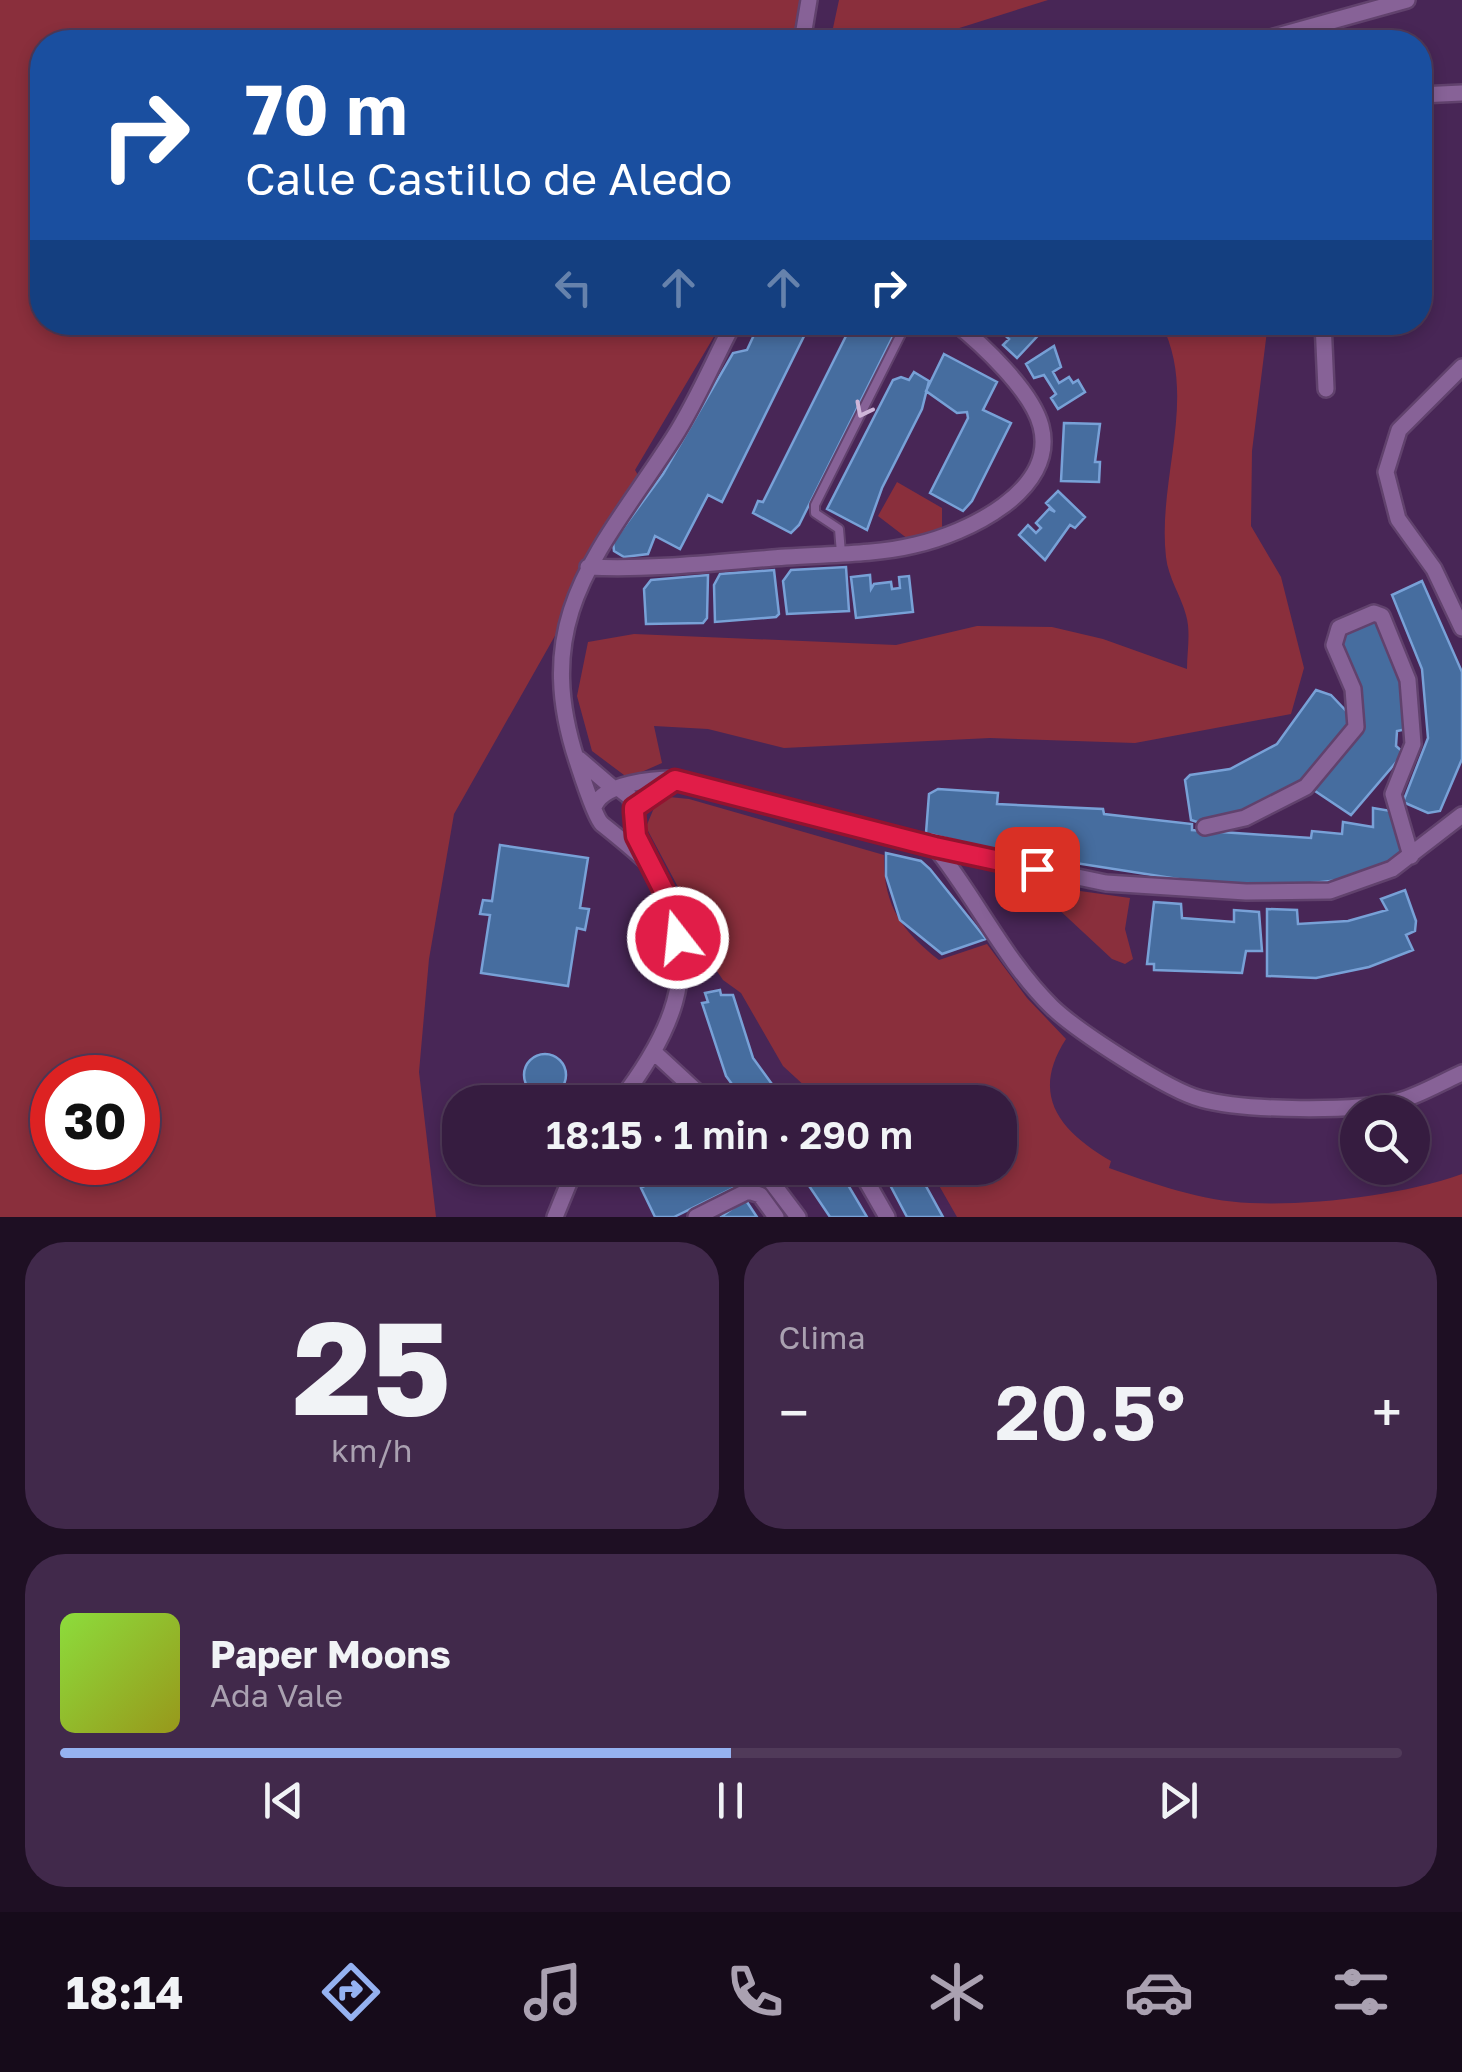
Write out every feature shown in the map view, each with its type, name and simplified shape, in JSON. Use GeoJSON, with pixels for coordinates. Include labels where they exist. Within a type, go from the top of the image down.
{"type":"FeatureCollection","features":[{"type":"Feature","properties":{"kind":"street"},"geometry":{"type":"LineString","coordinates":[[804,30],[809,0]]}},
{"type":"Feature","properties":{"kind":"street"},"geometry":{"type":"LineString","coordinates":[[1299,30],[1407,0]]}},
{"type":"Feature","properties":{"kind":"street"},"geometry":{"type":"LineString","coordinates":[[1432,94],[1462,92]]}},
{"type":"Feature","properties":{"kind":"street"},"geometry":{"type":"LineString","coordinates":[[648,863],[596,815],[562,701],[562,649],[569,611],[588,568],[675,434],[727,335]]}},
{"type":"Feature","properties":{"kind":"street"},"geometry":{"type":"LineString","coordinates":[[588,568],[682,565],[914,546],[975,526],[1002,507],[1029,480],[1042,449],[1041,425],[1009,372],[968,335]]}},
{"type":"Feature","properties":{"kind":"street"},"geometry":{"type":"LineString","coordinates":[[1324,335],[1326,390]]}},
{"type":"Feature","properties":{"kind":"street"},"geometry":{"type":"LineString","coordinates":[[1462,367],[1400,430],[1386,472],[1398,519],[1434,569],[1462,628]]}},
{"type":"Feature","properties":{"kind":"street"},"geometry":{"type":"LineString","coordinates":[[1205,827],[1244,818],[1306,787],[1356,727],[1352,690],[1334,645],[1339,628],[1374,613],[1382,616],[1408,680],[1414,744],[1394,794],[1411,856]]}},
{"type":"Feature","properties":{"kind":"street"},"geometry":{"type":"LineString","coordinates":[[575,754],[630,797],[636,836],[664,891],[678,938],[680,986],[671,1020],[631,1085]]}},
{"type":"Feature","properties":{"kind":"street"},"geometry":{"type":"LineString","coordinates":[[595,805],[598,797],[648,780],[675,780],[935,847],[1106,883],[1246,892],[1330,891],[1392,869],[1462,815]]}},
{"type":"Feature","properties":{"kind":"street"},"geometry":{"type":"LineString","coordinates":[[611,828],[626,824],[634,810],[675,780]]}},
{"type":"Feature","properties":{"kind":"street"},"geometry":{"type":"LineString","coordinates":[[935,847],[1018,966],[1053,1008],[1100,1044],[1200,1099],[1299,1110],[1398,1101],[1462,1074]]}},
{"type":"Feature","properties":{"kind":"street"},"geometry":{"type":"LineString","coordinates":[[654,1053],[689,1085]]}},
{"type":"Feature","properties":{"kind":"street"},"geometry":{"type":"LineString","coordinates":[[554,1217],[568,1185]]}},
{"type":"Feature","properties":{"kind":"street"},"geometry":{"type":"LineString","coordinates":[[773,1185],[798,1217]]}},
{"type":"Feature","properties":{"kind":"street"},"geometry":{"type":"LineString","coordinates":[[869,1185],[888,1217]]}},
{"type":"Feature","properties":{"kind":"street"},"geometry":{"type":"LineString","coordinates":[[696,1217],[748,1191],[760,1195],[776,1217]]}},
{"type":"Feature","properties":{"kind":"lane"},"geometry":{"type":"LineString","coordinates":[[841,553],[839,529],[815,514],[815,505],[900,335]]}},
{"type":"Feature","properties":{"kind":"shaded area"},"geometry":{"type":"Polygon","coordinates":[[[0,0],[809,0],[804,30],[30,30],[30,335],[715,335],[635,470],[642,482],[454,814],[429,959],[419,1072],[436,1217],[0,1217],[0,0]]]}},
{"type":"Feature","properties":{"kind":"shaded area"},"geometry":{"type":"Polygon","coordinates":[[[839,0],[1048,0],[953,30],[833,30],[839,0]]]}},
{"type":"Feature","properties":{"kind":"shaded area"},"geometry":{"type":"Polygon","coordinates":[[[1166,335],[1266,335],[1252,451],[1251,526],[1281,577],[1304,668],[1291,714],[1135,743],[990,738],[784,748],[708,729],[654,726],[662,763],[628,778],[592,751],[577,696],[588,642],[634,634],[896,645],[977,626],[1052,627],[1103,639],[1187,669],[1187,622],[1166,557],[1167,498],[1177,409],[1172,351],[1166,335]]]}},
{"type":"Feature","properties":{"kind":"shaded area"},"geometry":{"type":"Polygon","coordinates":[[[897,482],[942,508],[942,531],[908,539],[878,516],[897,482]]]}},
{"type":"Feature","properties":{"kind":"shaded area"},"geometry":{"type":"Polygon","coordinates":[[[669,797],[689,799],[884,855],[891,902],[914,938],[939,960],[987,944],[1027,998],[1066,1039],[1050,1078],[1056,1110],[1078,1138],[1111,1161],[1109,1168],[1196,1195],[1232,1202],[1275,1203],[1386,1193],[1462,1174],[1462,1217],[957,1217],[939,1185],[1017,1185],[1017,1085],[804,1085],[783,1066],[741,993],[723,980],[710,961],[702,962],[701,954],[696,953],[686,902],[646,827],[654,808],[669,797]]]}},
{"type":"Feature","properties":{"kind":"shaded area"},"geometry":{"type":"Polygon","coordinates":[[[1008,881],[1130,898],[1125,929],[1133,959],[1125,964],[1112,959],[1040,892],[1011,886],[1008,881]]]}},
{"type":"Feature","properties":{"kind":"building"},"geometry":{"type":"Polygon","coordinates":[[[754,335],[805,335],[722,502],[708,495],[680,549],[655,536],[648,554],[624,557],[614,551],[613,542],[663,474],[733,353],[747,350],[754,335]]]}},
{"type":"Feature","properties":{"kind":"building"},"geometry":{"type":"Polygon","coordinates":[[[846,335],[894,335],[799,525],[791,533],[753,513],[758,501],[763,502],[846,335]]]}},
{"type":"Feature","properties":{"kind":"building"},"geometry":{"type":"Polygon","coordinates":[[[1005,335],[1038,335],[1017,358],[1003,345],[1009,339],[1005,335]]]}},
{"type":"Feature","properties":{"kind":"building"},"geometry":{"type":"Polygon","coordinates":[[[1054,346],[1061,367],[1053,372],[1059,383],[1069,377],[1073,383],[1078,380],[1085,392],[1058,409],[1051,398],[1056,394],[1044,375],[1034,378],[1026,364],[1054,346]]]}},
{"type":"Feature","properties":{"kind":"building"},"geometry":{"type":"Polygon","coordinates":[[[944,354],[997,382],[983,410],[1011,423],[972,501],[963,511],[930,493],[968,418],[967,412],[957,413],[926,391],[944,354]]]}},
{"type":"Feature","properties":{"kind":"building"},"geometry":{"type":"Polygon","coordinates":[[[914,372],[929,381],[922,409],[882,488],[867,530],[827,509],[893,380],[909,380],[914,372]]]}},
{"type":"Feature","properties":{"kind":"building"},"geometry":{"type":"Polygon","coordinates":[[[1064,423],[1100,424],[1095,462],[1100,462],[1099,482],[1061,481],[1064,423]]]}},
{"type":"Feature","properties":{"kind":"building"},"geometry":{"type":"Polygon","coordinates":[[[1058,491],[1085,517],[1075,528],[1070,525],[1045,560],[1019,535],[1028,525],[1036,533],[1041,528],[1036,523],[1049,509],[1055,512],[1046,503],[1058,491]]]}},
{"type":"Feature","properties":{"kind":"building"},"geometry":{"type":"Polygon","coordinates":[[[846,567],[849,611],[787,614],[783,581],[791,570],[846,567]]]}},
{"type":"Feature","properties":{"kind":"building"},"geometry":{"type":"Polygon","coordinates":[[[774,570],[779,614],[776,617],[715,622],[714,585],[720,574],[774,570]]]}},
{"type":"Feature","properties":{"kind":"building"},"geometry":{"type":"Polygon","coordinates":[[[708,575],[707,618],[703,623],[646,624],[644,589],[651,580],[708,575]]]}},
{"type":"Feature","properties":{"kind":"building"},"geometry":{"type":"Polygon","coordinates":[[[870,575],[871,589],[874,584],[891,582],[892,589],[900,588],[899,577],[909,576],[913,612],[856,618],[851,577],[870,575]]]}},
{"type":"Feature","properties":{"kind":"building"},"geometry":{"type":"Polygon","coordinates":[[[1422,581],[1462,672],[1462,759],[1440,811],[1428,813],[1403,802],[1428,738],[1422,669],[1392,595],[1422,581]]]}},
{"type":"Feature","properties":{"kind":"building"},"geometry":{"type":"Polygon","coordinates":[[[1370,621],[1379,621],[1403,682],[1407,729],[1397,731],[1396,746],[1404,753],[1351,815],[1312,789],[1363,726],[1341,644],[1344,635],[1370,621]]]}},
{"type":"Feature","properties":{"kind":"building"},"geometry":{"type":"Polygon","coordinates":[[[1316,690],[1331,695],[1349,714],[1349,726],[1303,781],[1240,814],[1200,823],[1191,820],[1185,780],[1190,775],[1230,769],[1277,744],[1316,690]]]}},
{"type":"Feature","properties":{"kind":"building"},"geometry":{"type":"Polygon","coordinates":[[[938,789],[998,793],[997,804],[1103,809],[1104,814],[1192,824],[1192,830],[1311,838],[1312,831],[1342,834],[1343,822],[1373,827],[1373,808],[1391,811],[1403,857],[1349,879],[1285,886],[1228,886],[1178,879],[992,850],[926,833],[929,794],[938,789]]]}},
{"type":"Feature","properties":{"kind":"building"},"geometry":{"type":"Polygon","coordinates":[[[500,845],[588,858],[580,908],[589,909],[585,930],[577,928],[568,986],[481,973],[490,915],[480,914],[483,900],[492,901],[500,845]]]}},
{"type":"Feature","properties":{"kind":"building"},"geometry":{"type":"Polygon","coordinates":[[[886,853],[921,861],[986,939],[942,954],[900,920],[886,876],[886,853]]]}},
{"type":"Feature","properties":{"kind":"building"},"geometry":{"type":"Polygon","coordinates":[[[1405,890],[1416,921],[1415,931],[1406,935],[1413,950],[1369,967],[1316,978],[1267,976],[1267,909],[1297,910],[1298,924],[1348,921],[1387,910],[1381,899],[1405,890]]]}},
{"type":"Feature","properties":{"kind":"building"},"geometry":{"type":"Polygon","coordinates":[[[1154,902],[1181,904],[1182,918],[1234,922],[1234,910],[1259,912],[1262,951],[1246,951],[1242,973],[1154,970],[1154,964],[1147,964],[1154,902]]]}},
{"type":"Feature","properties":{"kind":"building"},"geometry":{"type":"Polygon","coordinates":[[[720,990],[721,995],[733,995],[753,1058],[773,1085],[733,1085],[726,1076],[702,1003],[708,1002],[705,993],[720,990]]]}},
{"type":"Feature","properties":{"kind":"building"},"geometry":{"type":"Polygon","coordinates":[[[537,1056],[553,1056],[564,1067],[563,1085],[526,1083],[526,1067],[537,1056]]]}},
{"type":"Feature","properties":{"kind":"building"},"geometry":{"type":"Polygon","coordinates":[[[737,1185],[674,1217],[655,1217],[641,1188],[737,1185]]]}},
{"type":"Feature","properties":{"kind":"building"},"geometry":{"type":"Polygon","coordinates":[[[808,1185],[848,1185],[867,1217],[830,1217],[808,1185]]]}},
{"type":"Feature","properties":{"kind":"building"},"geometry":{"type":"Polygon","coordinates":[[[890,1185],[925,1185],[943,1217],[907,1217],[890,1185]]]}},
{"type":"Feature","properties":{"kind":"building"},"geometry":{"type":"Polygon","coordinates":[[[745,1199],[757,1217],[721,1217],[745,1199]]]}},
{"type":"Feature","properties":{"kind":"route"},"geometry":{"type":"LineString","coordinates":[[678,938],[664,891],[636,836],[634,812],[659,788],[675,780],[1037,869]]}}]}
